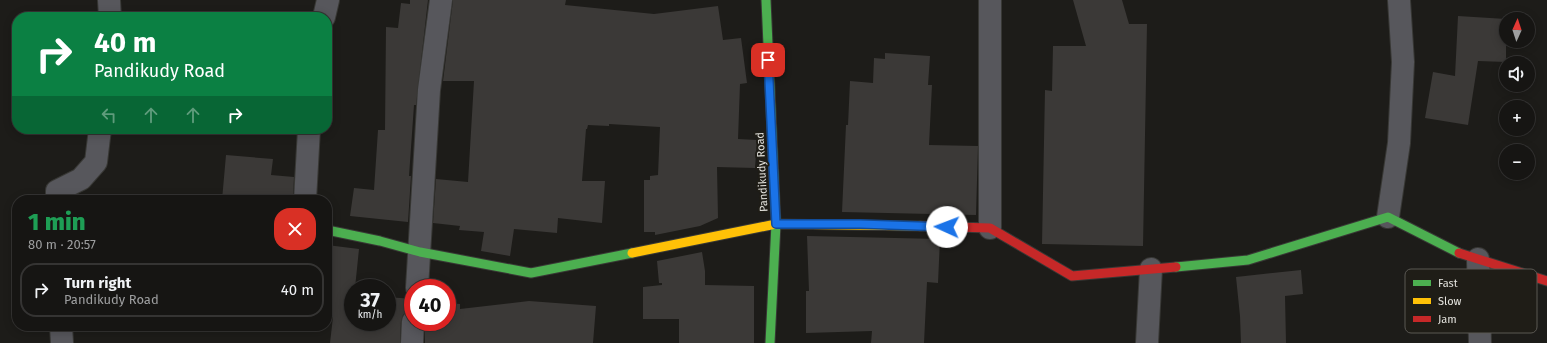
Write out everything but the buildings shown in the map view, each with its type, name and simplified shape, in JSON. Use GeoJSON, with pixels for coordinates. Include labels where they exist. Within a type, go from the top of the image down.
{"type":"FeatureCollection","features":[{"type":"Feature","properties":{"kind":"street"},"geometry":{"type":"LineString","coordinates":[[109,0],[110,12]]}},
{"type":"Feature","properties":{"kind":"street"},"geometry":{"type":"LineString","coordinates":[[325,12],[328,0]]}},
{"type":"Feature","properties":{"kind":"street"},"geometry":{"type":"LineString","coordinates":[[418,279],[429,90],[441,0]]}},
{"type":"Feature","properties":{"kind":"street","name":"Pandikudy Road"},"geometry":{"type":"LineString","coordinates":[[766,0],[776,224],[770,343]]}},
{"type":"Feature","properties":{"kind":"street"},"geometry":{"type":"LineString","coordinates":[[990,0],[990,228]]}},
{"type":"Feature","properties":{"kind":"street"},"geometry":{"type":"LineString","coordinates":[[1388,217],[1399,143],[1403,62],[1399,0]]}},
{"type":"Feature","properties":{"kind":"street"},"geometry":{"type":"LineString","coordinates":[[57,195],[57,191],[81,179],[96,162],[99,134]]}},
{"type":"Feature","properties":{"kind":"street"},"geometry":{"type":"LineString","coordinates":[[305,195],[308,134]]}},
{"type":"Feature","properties":{"kind":"street"},"geometry":{"type":"LineString","coordinates":[[332,231],[380,241],[420,252],[531,272],[776,224],[860,224],[990,228],[1072,276],[1248,260],[1388,217],[1461,254],[1508,269]]}},
{"type":"Feature","properties":{"kind":"street"},"geometry":{"type":"LineString","coordinates":[[1478,259],[1478,269]]}},
{"type":"Feature","properties":{"kind":"street"},"geometry":{"type":"LineString","coordinates":[[1147,343],[1151,269]]}},
{"type":"Feature","properties":{"kind":"street"},"geometry":{"type":"LineString","coordinates":[[1537,279],[1547,282]]}},
{"type":"Feature","properties":{"kind":"street"},"geometry":{"type":"LineString","coordinates":[[61,331],[62,343]]}},
{"type":"Feature","properties":{"kind":"street"},"geometry":{"type":"LineString","coordinates":[[412,343],[413,331]]}},
{"type":"Feature","properties":{"kind":"street"},"geometry":{"type":"LineString","coordinates":[[1480,333],[1480,343]]}},
{"type":"Feature","properties":{"kind":"traffic: fast"},"geometry":{"type":"LineString","coordinates":[[766,0],[776,224],[770,343]]}},
{"type":"Feature","properties":{"kind":"traffic: fast"},"geometry":{"type":"LineString","coordinates":[[1176,267],[1248,260],[1388,217],[1459,253]]}},
{"type":"Feature","properties":{"kind":"traffic: fast"},"geometry":{"type":"LineString","coordinates":[[332,231],[380,241],[420,252],[531,273],[632,253]]}},
{"type":"Feature","properties":{"kind":"traffic: slow"},"geometry":{"type":"LineString","coordinates":[[632,253],[776,224],[920,226]]}},
{"type":"Feature","properties":{"kind":"traffic: jam"},"geometry":{"type":"LineString","coordinates":[[920,226],[990,228],[1072,276],[1176,267]]}},
{"type":"Feature","properties":{"kind":"traffic: jam"},"geometry":{"type":"LineString","coordinates":[[1459,253],[1509,269]]}},
{"type":"Feature","properties":{"kind":"traffic: jam"},"geometry":{"type":"LineString","coordinates":[[1537,278],[1547,281]]}},
{"type":"Feature","properties":{"kind":"route"},"geometry":{"type":"LineString","coordinates":[[768,60],[776,224],[860,224],[947,227]]}}]}
